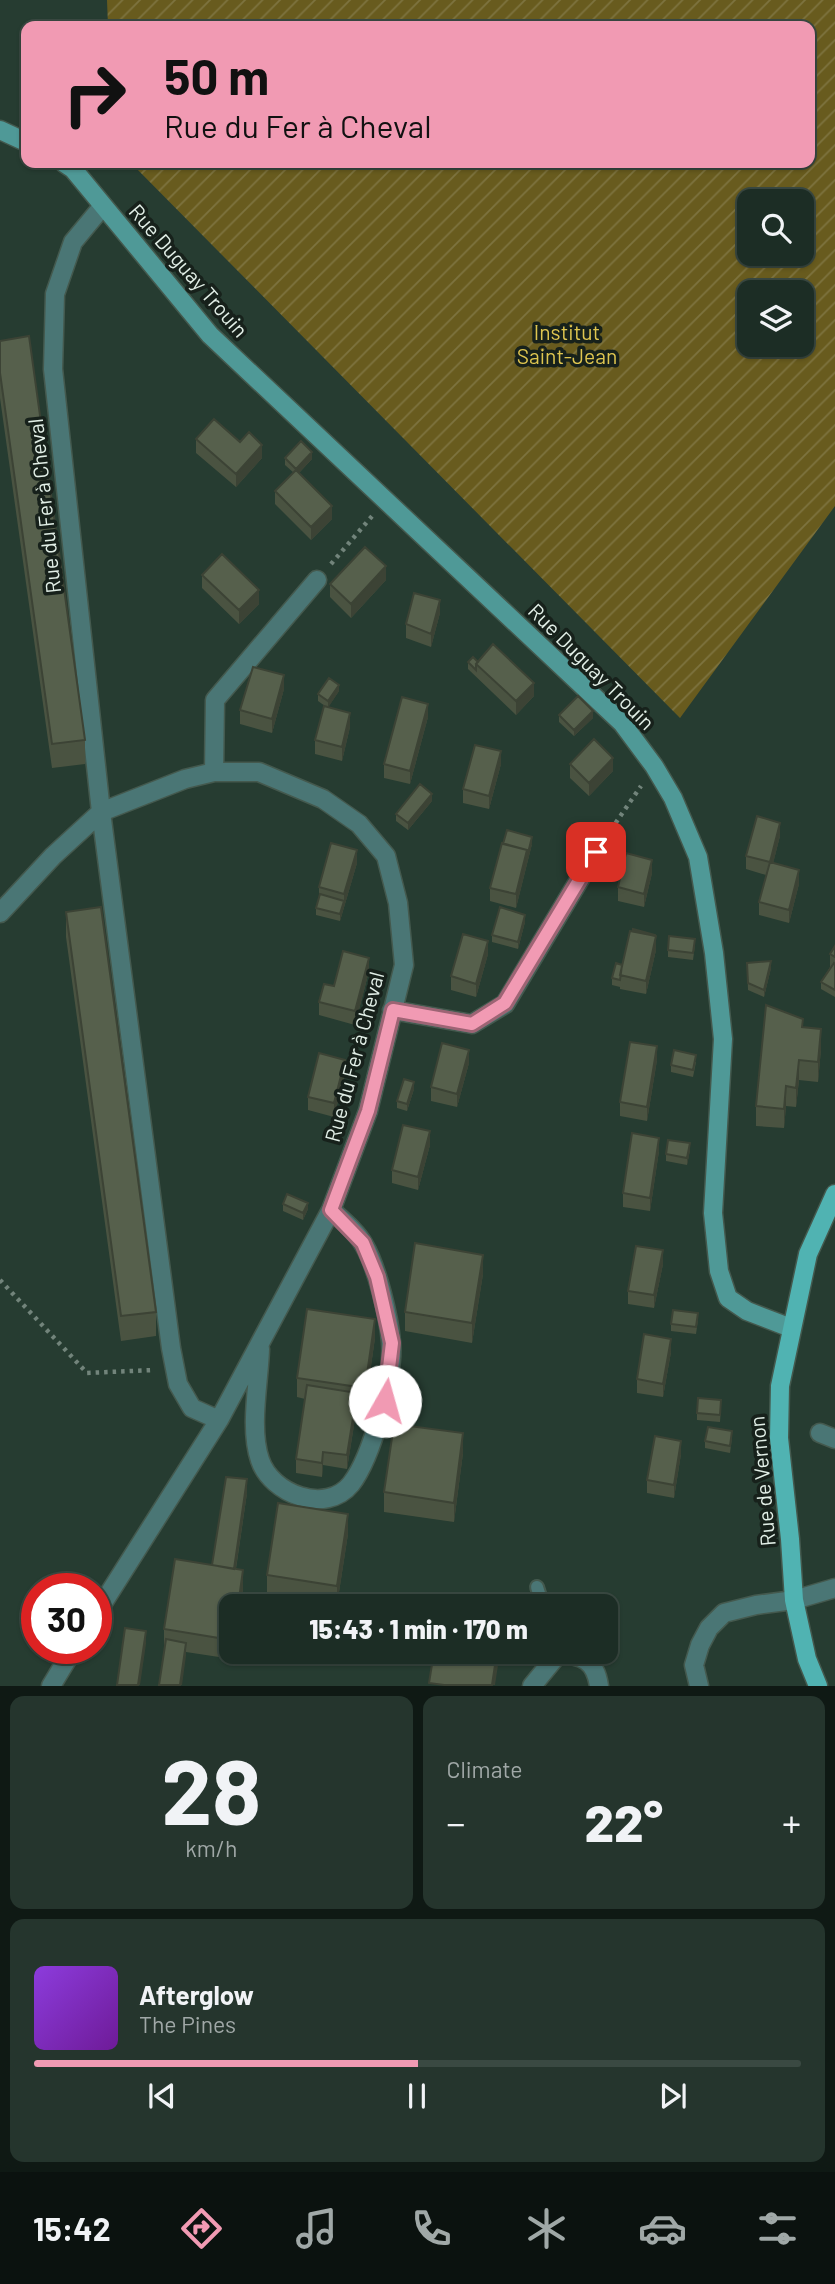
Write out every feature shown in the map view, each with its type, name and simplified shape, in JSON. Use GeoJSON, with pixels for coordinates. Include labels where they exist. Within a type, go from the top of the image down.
{"type":"FeatureCollection","features":[{"type":"Feature","properties":{"kind":"main road","name":"Rue de Vernon"},"geometry":{"type":"LineString","coordinates":[[818,1685],[807,1659],[794,1600],[779,1438],[780,1386],[808,1254],[835,1194]]}},
{"type":"Feature","properties":{"kind":"street"},"geometry":{"type":"LineString","coordinates":[[0,130],[21,140]]}},
{"type":"Feature","properties":{"kind":"street","name":"Rue Duguay Trouin"},"geometry":{"type":"LineString","coordinates":[[72,168],[209,335],[622,723],[654,766],[673,798],[698,858],[714,953],[723,1039],[713,1213],[719,1271],[728,1298],[747,1311],[791,1328]]}},
{"type":"Feature","properties":{"kind":"street","name":"Rue du Fer à Cheval"},"geometry":{"type":"LineString","coordinates":[[102,207],[74,242],[55,294],[53,369],[101,812],[175,1369],[178,1384],[192,1408],[219,1420]]}},
{"type":"Feature","properties":{"kind":"street"},"geometry":{"type":"LineString","coordinates":[[214,772],[215,700],[317,580]]}},
{"type":"Feature","properties":{"kind":"street","name":"Rue du Fer à Cheval"},"geometry":{"type":"LineString","coordinates":[[0,913],[53,856],[101,812],[185,779],[214,772],[259,772],[323,799],[359,824],[386,856],[398,903],[404,965],[368,1111],[331,1210],[219,1420],[112,1589]]}},
{"type":"Feature","properties":{"kind":"street"},"geometry":{"type":"LineString","coordinates":[[393,1010],[472,1024],[505,1003],[596,852]]}},
{"type":"Feature","properties":{"kind":"street","name":"Rue du Fer à Cheval"},"geometry":{"type":"LineString","coordinates":[[261,1345],[255,1433],[260,1462],[277,1485],[296,1497],[314,1499],[335,1495],[350,1485],[374,1436],[385,1401],[392,1343],[377,1277],[363,1243],[331,1210]]}},
{"type":"Feature","properties":{"kind":"street"},"geometry":{"type":"LineString","coordinates":[[699,1685],[694,1665],[700,1645],[709,1628],[724,1613],[794,1600],[835,1588]]}},
{"type":"Feature","properties":{"kind":"street"},"geometry":{"type":"LineString","coordinates":[[51,1685],[64,1664]]}},
{"type":"Feature","properties":{"kind":"street"},"geometry":{"type":"LineString","coordinates":[[532,1685],[549,1664]]}},
{"type":"Feature","properties":{"kind":"street"},"geometry":{"type":"LineString","coordinates":[[589,1664],[599,1685]]}},
{"type":"Feature","properties":{"kind":"lane"},"geometry":{"type":"LineString","coordinates":[[537,1587],[539,1594]]}},
{"type":"Feature","properties":{"kind":"path"},"geometry":{"type":"LineString","coordinates":[[317,580],[364,524]]}},
{"type":"Feature","properties":{"kind":"path"},"geometry":{"type":"LineString","coordinates":[[596,852],[654,766]]}},
{"type":"Feature","properties":{"kind":"path"},"geometry":{"type":"LineString","coordinates":[[0,1280],[87,1373],[175,1369]]}},
{"type":"Feature","properties":{"kind":"green space","name":"Institut Saint-Jean"},"geometry":{"type":"Polygon","coordinates":[[[107,0],[835,0],[835,506],[680,718],[136,168],[815,168],[815,21],[108,21],[107,0]]]}},
{"type":"Feature","properties":{"kind":"building"},"geometry":{"type":"Polygon","coordinates":[[[29,336],[85,740],[52,744],[0,373],[0,341],[29,336]]]}},
{"type":"Feature","properties":{"kind":"building"},"geometry":{"type":"Polygon","coordinates":[[[214,419],[240,442],[249,432],[262,445],[236,474],[196,439],[214,419]]]}},
{"type":"Feature","properties":{"kind":"building"},"geometry":{"type":"Polygon","coordinates":[[[301,441],[312,452],[296,469],[285,458],[301,441]]]}},
{"type":"Feature","properties":{"kind":"building"},"geometry":{"type":"Polygon","coordinates":[[[296,470],[332,506],[311,527],[275,491],[296,470]]]}},
{"type":"Feature","properties":{"kind":"building"},"geometry":{"type":"Polygon","coordinates":[[[365,547],[386,566],[351,604],[330,584],[365,547]]]}},
{"type":"Feature","properties":{"kind":"building"},"geometry":{"type":"Polygon","coordinates":[[[222,554],[259,590],[239,610],[202,575],[222,554]]]}},
{"type":"Feature","properties":{"kind":"building"},"geometry":{"type":"Polygon","coordinates":[[[414,593],[440,600],[431,634],[406,624],[414,593]]]}},
{"type":"Feature","properties":{"kind":"building"},"geometry":{"type":"Polygon","coordinates":[[[493,644],[534,683],[516,701],[476,664],[493,644]]]}},
{"type":"Feature","properties":{"kind":"building"},"geometry":{"type":"Polygon","coordinates":[[[473,657],[478,662],[476,670],[468,662],[473,657]]]}},
{"type":"Feature","properties":{"kind":"building"},"geometry":{"type":"Polygon","coordinates":[[[253,667],[284,675],[272,719],[240,710],[253,667]]]}},
{"type":"Feature","properties":{"kind":"building"},"geometry":{"type":"Polygon","coordinates":[[[329,678],[339,685],[328,701],[318,694],[329,678]]]}},
{"type":"Feature","properties":{"kind":"building"},"geometry":{"type":"Polygon","coordinates":[[[578,696],[593,711],[574,730],[559,715],[578,696]]]}},
{"type":"Feature","properties":{"kind":"building"},"geometry":{"type":"Polygon","coordinates":[[[402,697],[428,704],[410,771],[384,764],[402,697]]]}},
{"type":"Feature","properties":{"kind":"building"},"geometry":{"type":"Polygon","coordinates":[[[324,706],[350,713],[342,747],[315,740],[324,706]]]}},
{"type":"Feature","properties":{"kind":"building"},"geometry":{"type":"Polygon","coordinates":[[[594,739],[613,758],[589,783],[570,764],[594,739]]]}},
{"type":"Feature","properties":{"kind":"building"},"geometry":{"type":"Polygon","coordinates":[[[475,745],[501,751],[489,796],[463,789],[475,745]]]}},
{"type":"Feature","properties":{"kind":"building"},"geometry":{"type":"Polygon","coordinates":[[[420,784],[432,794],[408,823],[396,814],[420,784]]]}},
{"type":"Feature","properties":{"kind":"building"},"geometry":{"type":"Polygon","coordinates":[[[757,816],[780,823],[770,862],[746,856],[757,816]]]}},
{"type":"Feature","properties":{"kind":"building"},"geometry":{"type":"Polygon","coordinates":[[[507,830],[532,837],[527,857],[527,850],[503,844],[507,830]]]}},
{"type":"Feature","properties":{"kind":"building"},"geometry":{"type":"Polygon","coordinates":[[[331,843],[357,850],[344,894],[319,887],[331,843]]]}},
{"type":"Feature","properties":{"kind":"building"},"geometry":{"type":"Polygon","coordinates":[[[502,843],[527,850],[516,894],[490,888],[502,843]]]}},
{"type":"Feature","properties":{"kind":"building"},"geometry":{"type":"Polygon","coordinates":[[[626,853],[652,860],[644,894],[618,887],[626,853]]]}},
{"type":"Feature","properties":{"kind":"building"},"geometry":{"type":"Polygon","coordinates":[[[770,862],[799,870],[789,910],[759,902],[770,862]]]}},
{"type":"Feature","properties":{"kind":"building"},"geometry":{"type":"Polygon","coordinates":[[[320,894],[344,901],[340,914],[316,908],[320,894]]]}},
{"type":"Feature","properties":{"kind":"building"},"geometry":{"type":"Polygon","coordinates":[[[101,907],[156,1312],[121,1316],[66,912],[101,907]]]}},
{"type":"Feature","properties":{"kind":"building"},"geometry":{"type":"Polygon","coordinates":[[[500,907],[525,915],[518,942],[492,935],[500,907]]]}},
{"type":"Feature","properties":{"kind":"building"},"geometry":{"type":"Polygon","coordinates":[[[630,931],[656,936],[646,981],[620,975],[630,931]]]}},
{"type":"Feature","properties":{"kind":"building"},"geometry":{"type":"Polygon","coordinates":[[[633,931],[655,935],[655,936],[633,931]]]}},
{"type":"Feature","properties":{"kind":"building"},"geometry":{"type":"Polygon","coordinates":[[[463,934],[488,941],[476,984],[451,976],[463,934]]]}},
{"type":"Feature","properties":{"kind":"building"},"geometry":{"type":"Polygon","coordinates":[[[669,936],[695,939],[693,953],[668,950],[669,936]]]}},
{"type":"Feature","properties":{"kind":"building"},"geometry":{"type":"Polygon","coordinates":[[[343,951],[369,958],[355,1011],[319,1002],[324,984],[334,986],[343,951]]]}},
{"type":"Feature","properties":{"kind":"building"},"geometry":{"type":"Polygon","coordinates":[[[771,961],[764,990],[748,983],[747,963],[771,961]]]}},
{"type":"Feature","properties":{"kind":"building"},"geometry":{"type":"Polygon","coordinates":[[[616,963],[622,965],[620,980],[612,978],[616,963]]]}},
{"type":"Feature","properties":{"kind":"building"},"geometry":{"type":"Polygon","coordinates":[[[835,964],[835,990],[821,982],[835,964]]]}},
{"type":"Feature","properties":{"kind":"building"},"geometry":{"type":"Polygon","coordinates":[[[766,1005],[803,1019],[802,1027],[821,1029],[818,1062],[799,1060],[796,1088],[786,1086],[784,1109],[756,1106],[766,1005]]]}},
{"type":"Feature","properties":{"kind":"building"},"geometry":{"type":"Polygon","coordinates":[[[630,1042],[657,1046],[647,1107],[620,1102],[630,1042]]]}},
{"type":"Feature","properties":{"kind":"building"},"geometry":{"type":"Polygon","coordinates":[[[442,1043],[469,1050],[457,1094],[431,1087],[442,1043]]]}},
{"type":"Feature","properties":{"kind":"building"},"geometry":{"type":"Polygon","coordinates":[[[674,1050],[696,1055],[693,1070],[671,1065],[674,1050]]]}},
{"type":"Feature","properties":{"kind":"building"},"geometry":{"type":"Polygon","coordinates":[[[319,1053],[345,1060],[334,1103],[308,1097],[319,1053]]]}},
{"type":"Feature","properties":{"kind":"building"},"geometry":{"type":"Polygon","coordinates":[[[404,1079],[414,1082],[407,1104],[397,1101],[404,1079]]]}},
{"type":"Feature","properties":{"kind":"building"},"geometry":{"type":"Polygon","coordinates":[[[403,1125],[430,1131],[418,1177],[392,1170],[403,1125]]]}},
{"type":"Feature","properties":{"kind":"building"},"geometry":{"type":"Polygon","coordinates":[[[632,1133],[659,1138],[650,1198],[623,1193],[632,1133]]]}},
{"type":"Feature","properties":{"kind":"building"},"geometry":{"type":"Polygon","coordinates":[[[668,1140],[690,1143],[687,1158],[666,1154],[668,1140]]]}},
{"type":"Feature","properties":{"kind":"building"},"geometry":{"type":"Polygon","coordinates":[[[287,1194],[308,1203],[303,1213],[283,1204],[287,1194]]]}},
{"type":"Feature","properties":{"kind":"building"},"geometry":{"type":"Polygon","coordinates":[[[415,1243],[483,1255],[472,1323],[405,1312],[415,1243]]]}},
{"type":"Feature","properties":{"kind":"building"},"geometry":{"type":"Polygon","coordinates":[[[636,1246],[663,1250],[654,1295],[628,1291],[636,1246]]]}},
{"type":"Feature","properties":{"kind":"building"},"geometry":{"type":"Polygon","coordinates":[[[307,1309],[375,1319],[365,1388],[297,1378],[307,1309]]]}},
{"type":"Feature","properties":{"kind":"building"},"geometry":{"type":"Polygon","coordinates":[[[673,1310],[698,1313],[696,1327],[671,1324],[673,1310]]]}},
{"type":"Feature","properties":{"kind":"building"},"geometry":{"type":"Polygon","coordinates":[[[644,1334],[671,1339],[663,1384],[637,1379],[644,1334]]]}},
{"type":"Feature","properties":{"kind":"building"},"geometry":{"type":"Polygon","coordinates":[[[307,1385],[357,1393],[347,1455],[323,1452],[322,1463],[296,1459],[307,1385]]]}},
{"type":"Feature","properties":{"kind":"building"},"geometry":{"type":"Polygon","coordinates":[[[698,1398],[721,1400],[720,1415],[697,1413],[698,1398]]]}},
{"type":"Feature","properties":{"kind":"building"},"geometry":{"type":"Polygon","coordinates":[[[394,1424],[463,1433],[454,1503],[384,1492],[394,1424]]]}},
{"type":"Feature","properties":{"kind":"building"},"geometry":{"type":"Polygon","coordinates":[[[708,1427],[732,1431],[730,1446],[705,1441],[708,1427]]]}},
{"type":"Feature","properties":{"kind":"building"},"geometry":{"type":"Polygon","coordinates":[[[655,1436],[681,1441],[674,1485],[647,1480],[655,1436]]]}},
{"type":"Feature","properties":{"kind":"building"},"geometry":{"type":"Polygon","coordinates":[[[226,1477],[247,1479],[234,1569],[212,1565],[226,1477]]]}},
{"type":"Feature","properties":{"kind":"building"},"geometry":{"type":"Polygon","coordinates":[[[278,1503],[348,1514],[337,1586],[267,1575],[278,1503]]]}},
{"type":"Feature","properties":{"kind":"building"},"geometry":{"type":"Polygon","coordinates":[[[175,1559],[243,1570],[240,1594],[219,1594],[219,1638],[164,1629],[175,1559]]]}},
{"type":"Feature","properties":{"kind":"building"},"geometry":{"type":"Polygon","coordinates":[[[125,1628],[146,1631],[138,1685],[117,1685],[125,1628]]]}},
{"type":"Feature","properties":{"kind":"building"},"geometry":{"type":"Polygon","coordinates":[[[166,1639],[186,1643],[180,1685],[159,1685],[166,1639]]]}},
{"type":"Feature","properties":{"kind":"building"},"geometry":{"type":"Polygon","coordinates":[[[432,1664],[495,1664],[492,1685],[429,1683],[432,1664]]]}},
{"type":"Feature","properties":{"kind":"route"},"geometry":{"type":"LineString","coordinates":[[385,1401],[392,1343],[377,1277],[363,1243],[331,1210],[368,1111],[393,1010],[472,1024],[505,1003],[596,852]]}}]}
